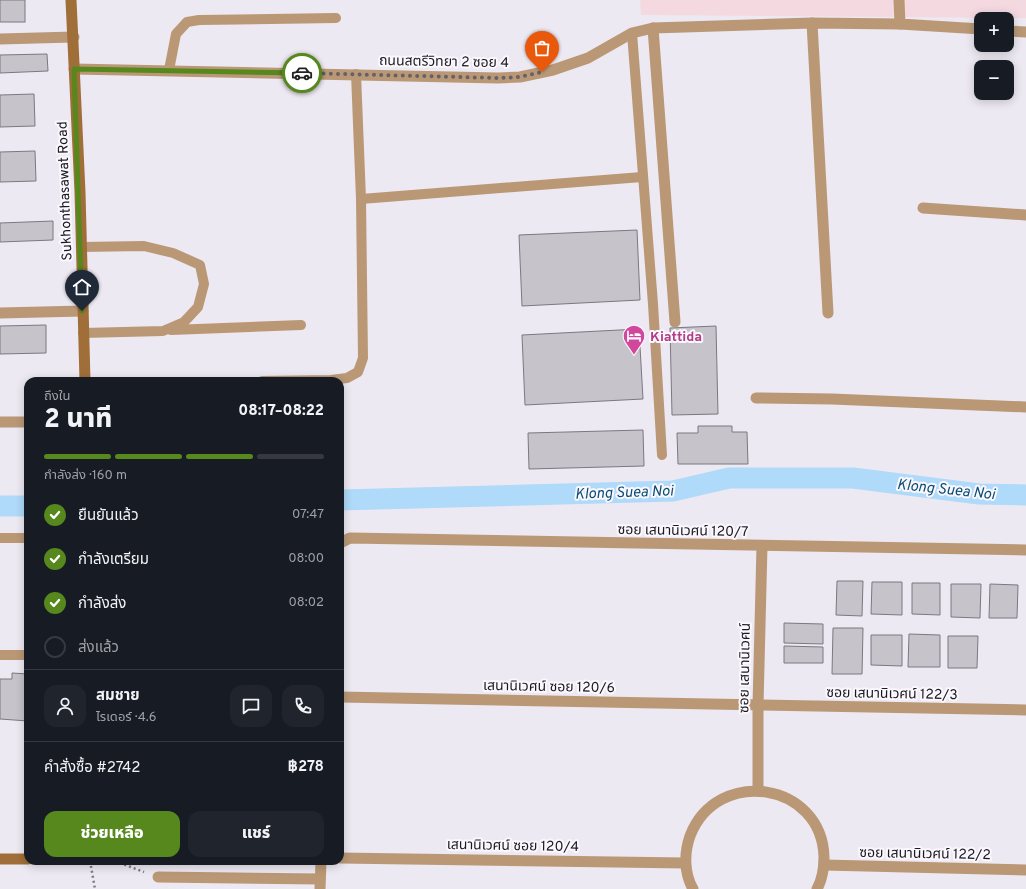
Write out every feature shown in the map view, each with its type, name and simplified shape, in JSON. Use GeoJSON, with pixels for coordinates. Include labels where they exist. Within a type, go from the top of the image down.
{"type":"FeatureCollection","features":[{"type":"Feature","properties":{"kind":"main road","name":"Sukhonthasawat Road"},"geometry":{"type":"LineString","coordinates":[[71,0],[74,36],[85,377]]}},
{"type":"Feature","properties":{"kind":"main road"},"geometry":{"type":"LineString","coordinates":[[0,859],[24,859]]}},
{"type":"Feature","properties":{"kind":"street"},"geometry":{"type":"LineString","coordinates":[[899,0],[900,24]]}},
{"type":"Feature","properties":{"kind":"street"},"geometry":{"type":"LineString","coordinates":[[812,23],[828,313]]}},
{"type":"Feature","properties":{"kind":"street","name":"ถนนสตรีวิทยา 2 ซอย 4"},"geometry":{"type":"LineString","coordinates":[[74,69],[498,78],[520,77],[553,70],[588,58],[632,33],[653,28],[812,23],[900,24],[974,29]]}},
{"type":"Feature","properties":{"kind":"street"},"geometry":{"type":"LineString","coordinates":[[653,28],[675,322]]}},
{"type":"Feature","properties":{"kind":"street"},"geometry":{"type":"LineString","coordinates":[[1014,31],[1026,32]]}},
{"type":"Feature","properties":{"kind":"street"},"geometry":{"type":"LineString","coordinates":[[0,39],[74,36]]}},
{"type":"Feature","properties":{"kind":"street"},"geometry":{"type":"LineString","coordinates":[[923,208],[1026,215]]}},
{"type":"Feature","properties":{"kind":"street"},"geometry":{"type":"LineString","coordinates":[[0,312],[82,311]]}},
{"type":"Feature","properties":{"kind":"street"},"geometry":{"type":"LineString","coordinates":[[756,398],[832,399],[1026,407]]}},
{"type":"Feature","properties":{"kind":"street"},"geometry":{"type":"LineString","coordinates":[[0,422],[24,422]]}},
{"type":"Feature","properties":{"kind":"street","name":"ซอย เสนานิเวศน์ 120/7"},"geometry":{"type":"LineString","coordinates":[[344,540],[1026,550]]}},
{"type":"Feature","properties":{"kind":"street","name":"ซอย เสนานิเวศน์"},"geometry":{"type":"LineString","coordinates":[[758,791],[758,705],[762,546]]}},
{"type":"Feature","properties":{"kind":"street","name":"เสนานิเวศน์ ซอย 120/6"},"geometry":{"type":"LineString","coordinates":[[344,697],[758,705]]}},
{"type":"Feature","properties":{"kind":"street","name":"ซอย เสนานิเวศน์ 122/3"},"geometry":{"type":"LineString","coordinates":[[758,705],[1026,710]]}},
{"type":"Feature","properties":{"kind":"street"},"geometry":{"type":"LineString","coordinates":[[693,889],[685,862],[687,844],[694,826],[705,811],[721,799],[739,792],[758,791],[773,793],[788,799],[801,808],[812,820],[819,834],[823,850],[824,865],[817,889]]}},
{"type":"Feature","properties":{"kind":"street","name":"เสนานิเวศน์ ซอย 120/4"},"geometry":{"type":"LineString","coordinates":[[344,858],[685,862]]}},
{"type":"Feature","properties":{"kind":"street"},"geometry":{"type":"LineString","coordinates":[[158,877],[320,884],[321,865]]}},
{"type":"Feature","properties":{"kind":"street","name":"ซอย เสนานิเวศน์ 122/2"},"geometry":{"type":"LineString","coordinates":[[824,865],[1026,870]]}},
{"type":"Feature","properties":{"kind":"lane"},"geometry":{"type":"LineString","coordinates":[[169,70],[176,34],[187,22],[199,20],[336,18]]}},
{"type":"Feature","properties":{"kind":"lane"},"geometry":{"type":"LineString","coordinates":[[632,33],[653,304],[662,455]]}},
{"type":"Feature","properties":{"kind":"lane"},"geometry":{"type":"LineString","coordinates":[[344,378],[358,372],[363,358],[361,200],[356,74]]}},
{"type":"Feature","properties":{"kind":"lane"},"geometry":{"type":"LineString","coordinates":[[361,200],[642,177]]}},
{"type":"Feature","properties":{"kind":"lane"},"geometry":{"type":"LineString","coordinates":[[80,247],[144,246],[173,253],[200,265],[204,284],[198,307],[184,322],[163,331]]}},
{"type":"Feature","properties":{"kind":"lane"},"geometry":{"type":"LineString","coordinates":[[83,333],[301,325]]}},
{"type":"Feature","properties":{"kind":"lane"},"geometry":{"type":"LineString","coordinates":[[0,538],[24,538]]}},
{"type":"Feature","properties":{"kind":"lane"},"geometry":{"type":"LineString","coordinates":[[0,656],[24,655]]}},
{"type":"Feature","properties":{"kind":"path"},"geometry":{"type":"LineString","coordinates":[[91,865],[95,889]]}},
{"type":"Feature","properties":{"kind":"path"},"geometry":{"type":"LineString","coordinates":[[126,865],[158,877]]}},
{"type":"Feature","properties":{"kind":"shaded area"},"geometry":{"type":"Polygon","coordinates":[[[640,0],[1026,0],[1026,18],[1014,18],[1014,12],[974,12],[974,18],[641,15],[640,0]]]}},
{"type":"Feature","properties":{"kind":"building"},"geometry":{"type":"Polygon","coordinates":[[[0,0],[25,0],[25,22],[0,22],[0,0]]]}},
{"type":"Feature","properties":{"kind":"building"},"geometry":{"type":"Polygon","coordinates":[[[47,54],[48,71],[0,73],[0,55],[47,54]]]}},
{"type":"Feature","properties":{"kind":"building"},"geometry":{"type":"Polygon","coordinates":[[[34,94],[35,126],[0,127],[0,95],[34,94]]]}},
{"type":"Feature","properties":{"kind":"building"},"geometry":{"type":"Polygon","coordinates":[[[35,151],[36,181],[0,182],[0,152],[35,151]]]}},
{"type":"Feature","properties":{"kind":"building"},"geometry":{"type":"Polygon","coordinates":[[[53,221],[53,240],[0,242],[0,223],[53,221]]]}},
{"type":"Feature","properties":{"kind":"building"},"geometry":{"type":"Polygon","coordinates":[[[637,230],[640,300],[522,306],[519,235],[637,230]]]}},
{"type":"Feature","properties":{"kind":"building"},"geometry":{"type":"Polygon","coordinates":[[[46,325],[46,353],[0,354],[0,326],[46,325]]]}},
{"type":"Feature","properties":{"kind":"building"},"geometry":{"type":"Polygon","coordinates":[[[716,326],[718,414],[672,415],[670,328],[716,326]]]}},
{"type":"Feature","properties":{"kind":"building"},"geometry":{"type":"Polygon","coordinates":[[[639,329],[643,399],[525,405],[522,335],[639,329]]]}},
{"type":"Feature","properties":{"kind":"building"},"geometry":{"type":"Polygon","coordinates":[[[698,426],[732,426],[732,432],[747,432],[748,464],[678,464],[677,433],[698,433],[698,426]]]}},
{"type":"Feature","properties":{"kind":"building"},"geometry":{"type":"Polygon","coordinates":[[[643,430],[644,466],[529,469],[528,433],[643,430]]]}},
{"type":"Feature","properties":{"kind":"building"},"geometry":{"type":"Polygon","coordinates":[[[837,581],[863,581],[862,616],[836,615],[837,581]]]}},
{"type":"Feature","properties":{"kind":"building"},"geometry":{"type":"Polygon","coordinates":[[[872,582],[902,582],[902,615],[871,614],[872,582]]]}},
{"type":"Feature","properties":{"kind":"building"},"geometry":{"type":"Polygon","coordinates":[[[912,583],[940,583],[940,615],[912,614],[912,583]]]}},
{"type":"Feature","properties":{"kind":"building"},"geometry":{"type":"Polygon","coordinates":[[[951,584],[981,584],[980,618],[951,617],[951,584]]]}},
{"type":"Feature","properties":{"kind":"building"},"geometry":{"type":"Polygon","coordinates":[[[990,584],[1018,585],[1017,618],[989,618],[990,584]]]}},
{"type":"Feature","properties":{"kind":"building"},"geometry":{"type":"Polygon","coordinates":[[[784,623],[823,624],[823,644],[784,643],[784,623]]]}},
{"type":"Feature","properties":{"kind":"building"},"geometry":{"type":"Polygon","coordinates":[[[833,628],[863,628],[862,674],[832,674],[833,628]]]}},
{"type":"Feature","properties":{"kind":"building"},"geometry":{"type":"Polygon","coordinates":[[[909,634],[940,635],[940,667],[908,667],[909,634]]]}},
{"type":"Feature","properties":{"kind":"building"},"geometry":{"type":"Polygon","coordinates":[[[871,635],[902,635],[902,666],[871,665],[871,635]]]}},
{"type":"Feature","properties":{"kind":"building"},"geometry":{"type":"Polygon","coordinates":[[[948,636],[978,636],[977,668],[948,668],[948,636]]]}},
{"type":"Feature","properties":{"kind":"building"},"geometry":{"type":"Polygon","coordinates":[[[784,646],[823,647],[823,663],[784,663],[784,646]]]}},
{"type":"Feature","properties":{"kind":"building"},"geometry":{"type":"Polygon","coordinates":[[[12,673],[24,674],[24,721],[0,719],[0,679],[12,679],[12,673]]]}},
{"type":"Feature","properties":{"kind":"waterway","name":"Klong Suea Noi"},"geometry":{"type":"LineString","coordinates":[[344,500],[673,491],[729,478],[853,478],[979,494],[1026,495]]}},
{"type":"Feature","properties":{"kind":"waterway","name":"Klong Suea Noi"},"geometry":{"type":"LineString","coordinates":[[0,506],[24,506]]}},
{"type":"Feature","properties":{"kind":"way so far"},"geometry":{"type":"LineString","coordinates":[[302,73],[498,78],[520,77],[542,72]]}},
{"type":"Feature","properties":{"kind":"place","name":"Kiattida"},"geometry":{"type":"Point","coordinates":[634,356]}},
{"type":"Feature","properties":{"kind":"route"},"geometry":{"type":"LineString","coordinates":[[82,311],[80,192],[74,69],[302,73]]}}]}
